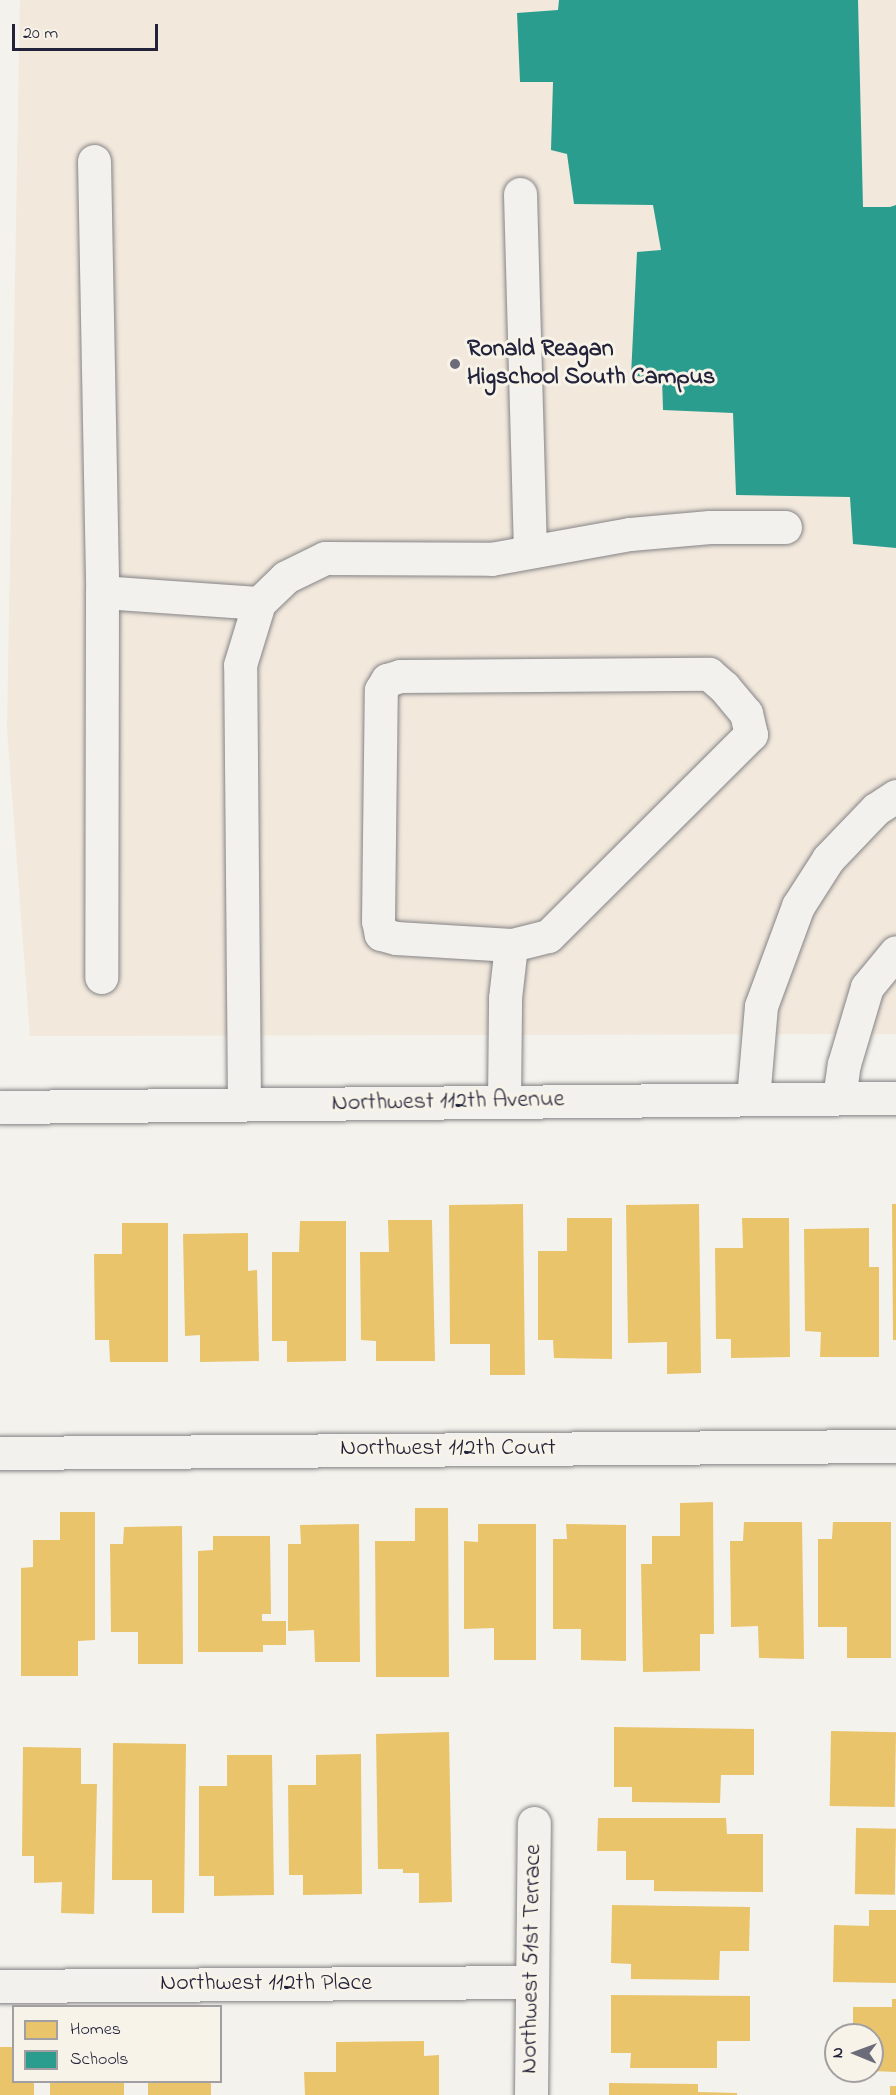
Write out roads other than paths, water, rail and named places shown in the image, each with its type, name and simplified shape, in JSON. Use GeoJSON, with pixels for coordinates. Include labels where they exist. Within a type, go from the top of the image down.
{"type":"FeatureCollection","features":[{"type":"Feature","properties":{"kind":"street"},"geometry":{"type":"LineString","coordinates":[[94,161],[102,592],[101,977]]}},
{"type":"Feature","properties":{"kind":"street"},"geometry":{"type":"LineString","coordinates":[[520,194],[530,550]]}},
{"type":"Feature","properties":{"kind":"street"},"geometry":{"type":"LineString","coordinates":[[244,1104],[240,665],[259,603],[286,577],[325,558],[490,559],[530,550],[630,534],[710,528],[785,527]]}},
{"type":"Feature","properties":{"kind":"street"},"geometry":{"type":"LineString","coordinates":[[102,592],[259,603]]}},
{"type":"Feature","properties":{"kind":"street"},"geometry":{"type":"LineString","coordinates":[[709,674],[724,687],[746,713],[751,734],[548,936],[511,945],[396,938],[381,934],[378,921],[379,709],[381,690],[387,680],[400,676],[709,674]]}},
{"type":"Feature","properties":{"kind":"street"},"geometry":{"type":"LineString","coordinates":[[753,1099],[761,1006],[798,906],[828,859],[876,809],[896,796]]}},
{"type":"Feature","properties":{"kind":"street"},"geometry":{"type":"LineString","coordinates":[[504,1102],[505,998],[511,945]]}},
{"type":"Feature","properties":{"kind":"street"},"geometry":{"type":"LineString","coordinates":[[839,1098],[844,1064],[867,987],[896,952]]}},
{"type":"Feature","properties":{"kind":"street","name":"Northwest 112th Avenue"},"geometry":{"type":"LineString","coordinates":[[0,1107],[896,1098]]}},
{"type":"Feature","properties":{"kind":"street","name":"Northwest 112th Court"},"geometry":{"type":"LineString","coordinates":[[0,1453],[896,1446]]}},
{"type":"Feature","properties":{"kind":"street","name":"Northwest 51st Terrace"},"geometry":{"type":"LineString","coordinates":[[531,2095],[534,1823]]}},
{"type":"Feature","properties":{"kind":"street","name":"Northwest 112th Place"},"geometry":{"type":"LineString","coordinates":[[0,1986],[532,1982]]}},
{"type":"Feature","properties":{"kind":"place","name":"Ronald Reagan Higschool South Campus"},"geometry":{"type":"Point","coordinates":[455,364]}}]}
